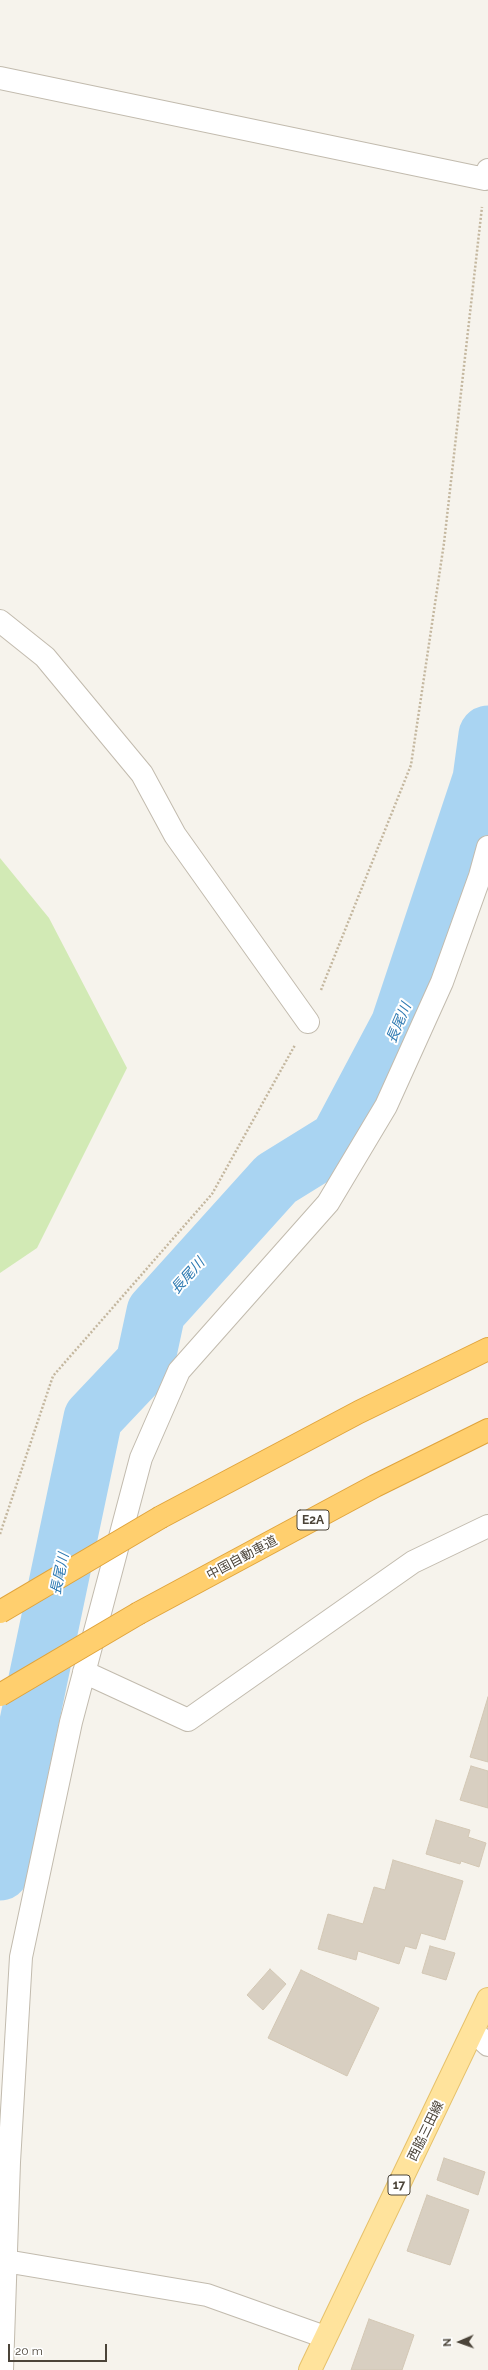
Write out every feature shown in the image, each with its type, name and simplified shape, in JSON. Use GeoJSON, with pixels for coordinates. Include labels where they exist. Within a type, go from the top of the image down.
{"type":"FeatureCollection","features":[{"type":"Feature","properties":{"kind":"highway"},"geometry":{"type":"LineString","coordinates":[[0,1612],[161,1517],[359,1412],[488,1350]]}},
{"type":"Feature","properties":{"kind":"highway","name":"中国自動車道"},"geometry":{"type":"LineString","coordinates":[[0,1695],[139,1613],[375,1486],[488,1430]]}},
{"type":"Feature","properties":{"kind":"main road","name":"西脇三田線"},"geometry":{"type":"LineString","coordinates":[[310,2370],[325,2338],[481,2039],[488,1999]]}},
{"type":"Feature","properties":{"kind":"street"},"geometry":{"type":"LineString","coordinates":[[0,78],[487,174]]}},
{"type":"Feature","properties":{"kind":"street"},"geometry":{"type":"LineString","coordinates":[[0,621],[45,657],[142,774],[175,835],[308,1022]]}},
{"type":"Feature","properties":{"kind":"street"},"geometry":{"type":"LineString","coordinates":[[2,2370],[3,2260],[21,1957],[71,1722],[141,1458],[179,1371],[328,1202],[386,1106],[442,982],[480,876],[488,847]]}},
{"type":"Feature","properties":{"kind":"street"},"geometry":{"type":"LineString","coordinates":[[84,1672],[188,1720],[413,1562],[488,1526]]}},
{"type":"Feature","properties":{"kind":"street"},"geometry":{"type":"LineString","coordinates":[[3,2260],[207,2295],[325,2338]]}},
{"type":"Feature","properties":{"kind":"path"},"geometry":{"type":"LineString","coordinates":[[0,1534],[53,1376],[212,1194],[308,1022],[411,765],[444,543],[487,174]]}},
{"type":"Feature","properties":{"kind":"green space"},"geometry":{"type":"Polygon","coordinates":[[[0,858],[49,918],[127,1068],[37,1248],[0,1273],[0,858]]]}},
{"type":"Feature","properties":{"kind":"building"},"geometry":{"type":"Polygon","coordinates":[[[488,1697],[488,1762],[470,1757],[488,1697]]]}},
{"type":"Feature","properties":{"kind":"building"},"geometry":{"type":"Polygon","coordinates":[[[471,1766],[488,1771],[488,1808],[460,1800],[471,1766]]]}},
{"type":"Feature","properties":{"kind":"building"},"geometry":{"type":"Polygon","coordinates":[[[436,1820],[470,1830],[468,1837],[486,1843],[479,1867],[461,1861],[460,1864],[426,1854],[436,1820]]]}},
{"type":"Feature","properties":{"kind":"building"},"geometry":{"type":"Polygon","coordinates":[[[393,1860],[463,1881],[445,1940],[421,1933],[416,1949],[405,1946],[399,1964],[358,1951],[356,1960],[318,1949],[328,1914],[363,1924],[374,1887],[385,1890],[393,1860]]]}},
{"type":"Feature","properties":{"kind":"building"},"geometry":{"type":"Polygon","coordinates":[[[430,1946],[455,1953],[446,1980],[422,1973],[430,1946]]]}},
{"type":"Feature","properties":{"kind":"building"},"geometry":{"type":"Polygon","coordinates":[[[270,1969],[286,1984],[263,2010],[247,1995],[270,1969]]]}},
{"type":"Feature","properties":{"kind":"building"},"geometry":{"type":"Polygon","coordinates":[[[301,1970],[379,2008],[347,2076],[268,2038],[301,1970]]]}},
{"type":"Feature","properties":{"kind":"building"},"geometry":{"type":"Polygon","coordinates":[[[444,2158],[485,2172],[478,2195],[437,2180],[444,2158]]]}},
{"type":"Feature","properties":{"kind":"building"},"geometry":{"type":"Polygon","coordinates":[[[427,2195],[469,2210],[450,2265],[407,2251],[427,2195]]]}},
{"type":"Feature","properties":{"kind":"building"},"geometry":{"type":"Polygon","coordinates":[[[369,2319],[414,2335],[402,2370],[351,2370],[369,2319]]]}},
{"type":"Feature","properties":{"kind":"waterway","name":"長尾川"},"geometry":{"type":"LineString","coordinates":[[0,1871],[4,1841],[93,1418],[145,1363],[156,1312],[276,1179],[339,1140],[400,1025],[482,779],[488,735]]}}]}
